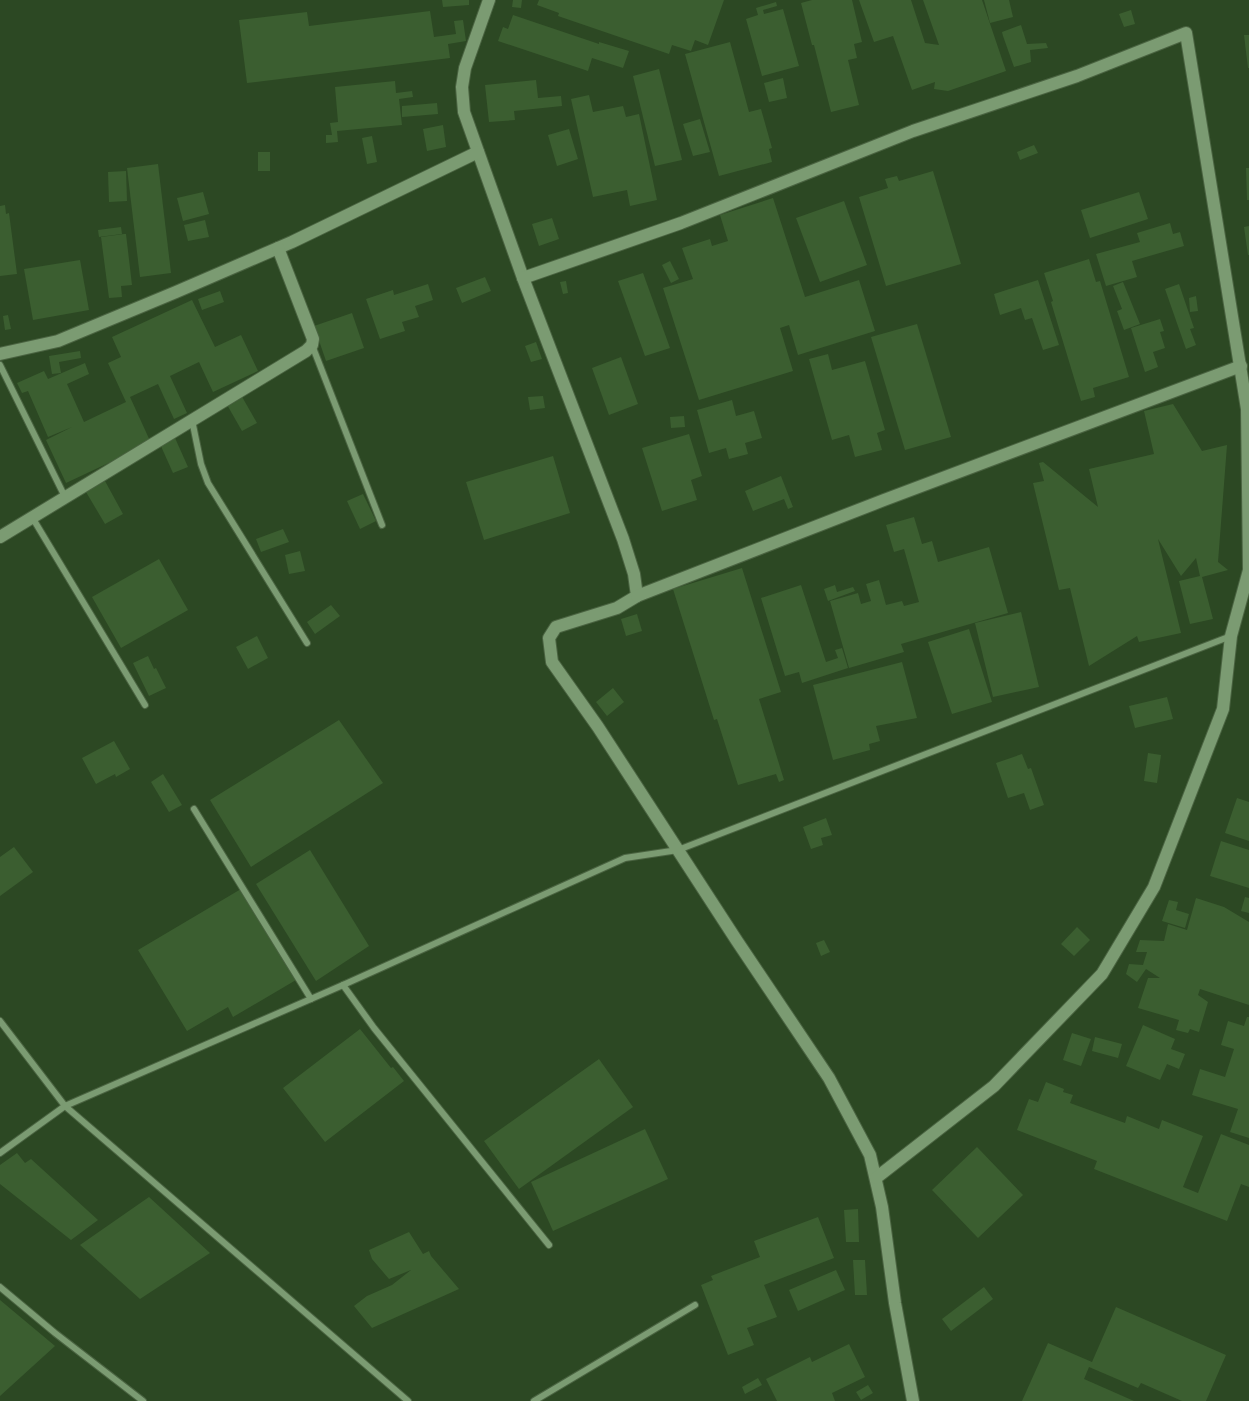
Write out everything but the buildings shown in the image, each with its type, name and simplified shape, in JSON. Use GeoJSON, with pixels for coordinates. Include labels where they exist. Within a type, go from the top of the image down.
{"type":"FeatureCollection","features":[{"type":"Feature","properties":{"kind":"street"},"geometry":{"type":"LineString","coordinates":[[489,0],[465,68],[462,87],[464,112],[522,278],[623,539],[634,574],[637,596]]}},
{"type":"Feature","properties":{"kind":"street"},"geometry":{"type":"LineString","coordinates":[[522,278],[681,223],[913,131],[1077,76],[1186,33],[1247,409],[1249,570],[1231,636],[1223,709],[1154,887],[1102,974],[994,1086],[876,1178]]}},
{"type":"Feature","properties":{"kind":"street"},"geometry":{"type":"LineString","coordinates":[[0,354],[58,341],[278,248],[478,152]]}},
{"type":"Feature","properties":{"kind":"street"},"geometry":{"type":"LineString","coordinates":[[0,537],[312,345],[312,339],[278,248]]}},
{"type":"Feature","properties":{"kind":"street"},"geometry":{"type":"LineString","coordinates":[[913,1401],[895,1303],[882,1207],[870,1155],[829,1078],[598,727],[552,662],[549,638],[556,627],[617,608],[637,596],[884,500],[1241,366]]}},
{"type":"Feature","properties":{"kind":"lane"},"geometry":{"type":"LineString","coordinates":[[312,345],[382,525]]}},
{"type":"Feature","properties":{"kind":"lane"},"geometry":{"type":"LineString","coordinates":[[0,366],[65,497]]}},
{"type":"Feature","properties":{"kind":"lane"},"geometry":{"type":"LineString","coordinates":[[192,420],[201,464],[208,483],[307,643]]}},
{"type":"Feature","properties":{"kind":"lane"},"geometry":{"type":"LineString","coordinates":[[32,517],[145,705]]}},
{"type":"Feature","properties":{"kind":"lane"},"geometry":{"type":"LineString","coordinates":[[0,1152],[65,1106],[343,985],[625,858],[678,850],[1231,636]]}},
{"type":"Feature","properties":{"kind":"lane"},"geometry":{"type":"LineString","coordinates":[[194,809],[311,999]]}},
{"type":"Feature","properties":{"kind":"lane"},"geometry":{"type":"LineString","coordinates":[[343,985],[374,1028],[549,1245]]}},
{"type":"Feature","properties":{"kind":"lane"},"geometry":{"type":"LineString","coordinates":[[0,1021],[65,1106],[408,1401]]}},
{"type":"Feature","properties":{"kind":"lane"},"geometry":{"type":"LineString","coordinates":[[0,1287],[55,1333],[143,1401]]}},
{"type":"Feature","properties":{"kind":"lane"},"geometry":{"type":"LineString","coordinates":[[534,1401],[694,1305]]}}]}
